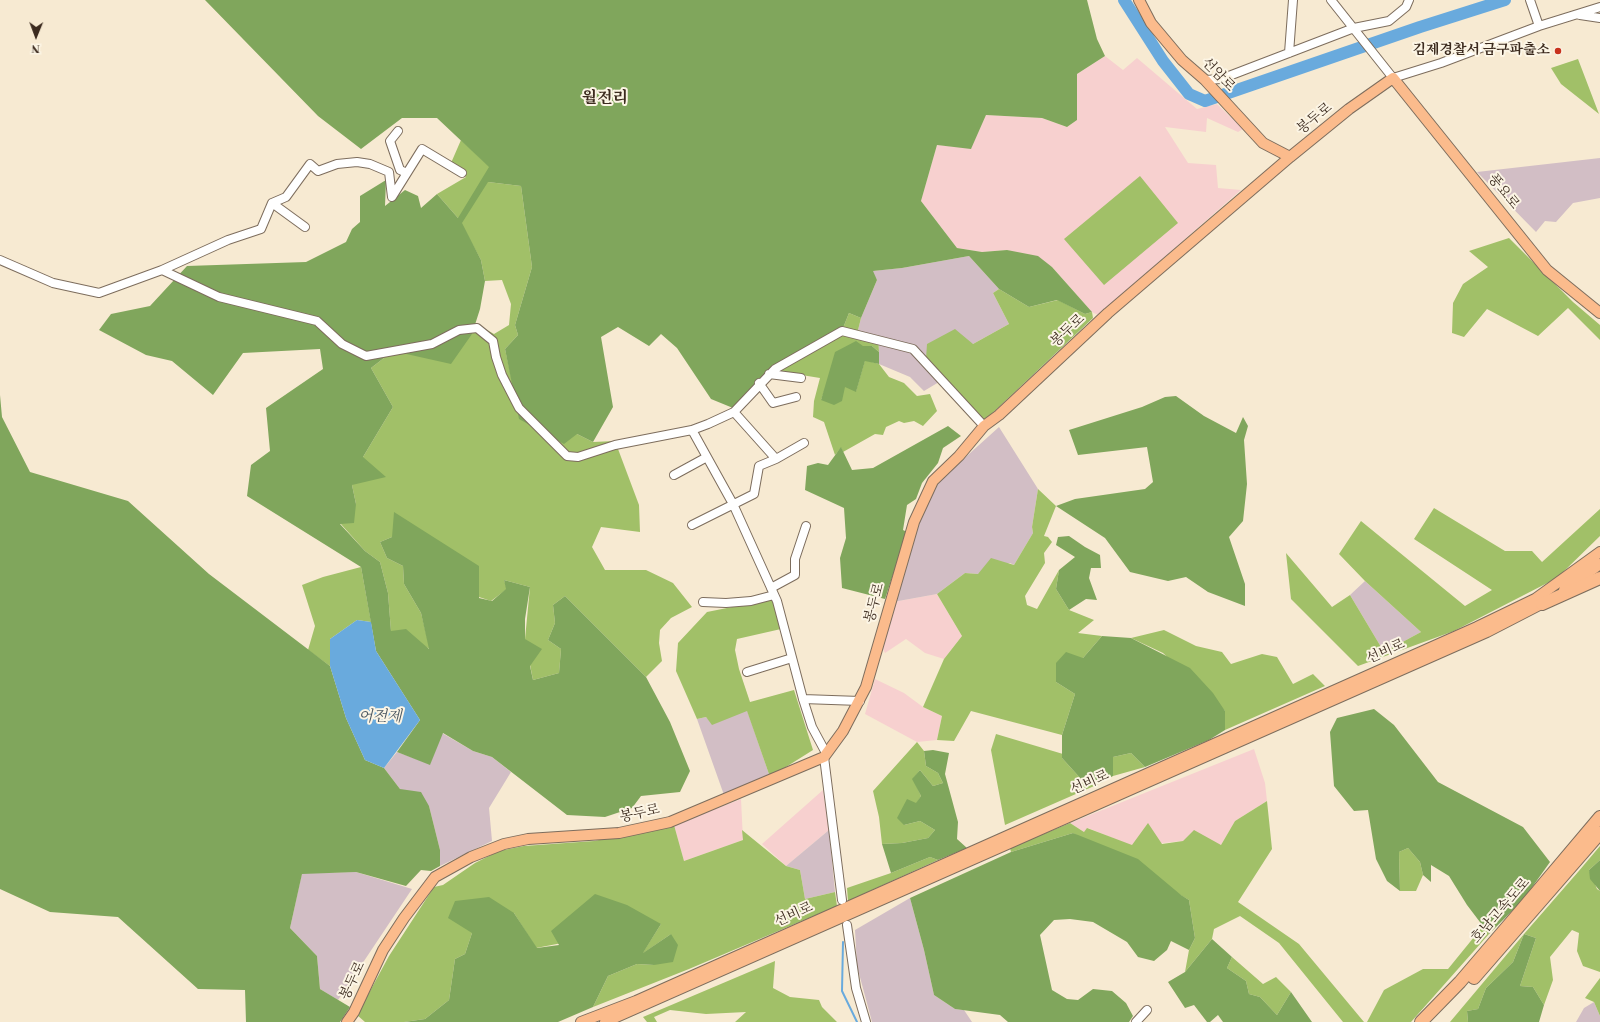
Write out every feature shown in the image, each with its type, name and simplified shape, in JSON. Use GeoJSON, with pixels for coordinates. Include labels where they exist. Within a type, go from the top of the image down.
{"type":"FeatureCollection","features":[{"type":"Feature","properties":{"kind":"highway"},"geometry":{"type":"LineString","coordinates":[[1542,604],[1600,578]]}},
{"type":"Feature","properties":{"kind":"highway","name":"호남고속도로"},"geometry":{"type":"LineString","coordinates":[[1422,1022],[1460,982],[1526,906],[1600,817]]}},
{"type":"Feature","properties":{"kind":"highway","name":"호남고속도로"},"geometry":{"type":"LineString","coordinates":[[1432,1022],[1521,926],[1600,833]]}},
{"type":"Feature","properties":{"kind":"main road","name":"선암로"},"geometry":{"type":"LineString","coordinates":[[1139,0],[1151,23],[1182,60],[1207,82],[1263,143],[1290,157]]}},
{"type":"Feature","properties":{"kind":"main road","name":"봉두로"},"geometry":{"type":"LineString","coordinates":[[347,1022],[354,1012],[383,950],[404,918],[435,877],[471,857],[504,844],[528,839],[619,833],[670,822],[825,755],[843,731],[866,687],[896,578],[919,511],[933,481],[959,456],[984,426],[999,415],[1108,313],[1290,157],[1349,109],[1393,78]]}},
{"type":"Feature","properties":{"kind":"main road","name":"풍요로"},"geometry":{"type":"LineString","coordinates":[[1393,78],[1547,270],[1600,313]]}},
{"type":"Feature","properties":{"kind":"main road","name":"선비로"},"geometry":{"type":"LineString","coordinates":[[581,1022],[636,1000],[1477,628],[1535,599],[1600,552]]}},
{"type":"Feature","properties":{"kind":"main road","name":"선비로"},"geometry":{"type":"LineString","coordinates":[[605,1022],[1487,632],[1542,604],[1600,564]]}},
{"type":"Feature","properties":{"kind":"street"},"geometry":{"type":"LineString","coordinates":[[1289,53],[1293,0]]}},
{"type":"Feature","properties":{"kind":"street"},"geometry":{"type":"LineString","coordinates":[[1330,0],[1393,78],[1441,63],[1539,26],[1579,15],[1600,7]]}},
{"type":"Feature","properties":{"kind":"street"},"geometry":{"type":"LineString","coordinates":[[1207,82],[1221,79],[1354,30],[1389,21],[1406,6],[1409,0]]}},
{"type":"Feature","properties":{"kind":"street"},"geometry":{"type":"LineString","coordinates":[[1530,0],[1539,26]]}},
{"type":"Feature","properties":{"kind":"street"},"geometry":{"type":"LineString","coordinates":[[1579,15],[1600,18]]}},
{"type":"Feature","properties":{"kind":"street"},"geometry":{"type":"LineString","coordinates":[[398,131],[390,141],[400,170],[407,174]]}},
{"type":"Feature","properties":{"kind":"street"},"geometry":{"type":"LineString","coordinates":[[0,260],[52,283],[99,293],[162,270],[228,240],[261,229],[272,203],[286,197],[310,164],[318,171],[337,164],[357,162],[370,164],[389,172],[392,197],[422,149],[462,173]]}},
{"type":"Feature","properties":{"kind":"street"},"geometry":{"type":"LineString","coordinates":[[272,203],[305,227]]}},
{"type":"Feature","properties":{"kind":"street"},"geometry":{"type":"LineString","coordinates":[[162,270],[218,297],[316,321],[342,344],[366,356],[432,344],[459,330],[477,328],[493,341],[502,375],[519,408],[568,456],[578,457],[615,445],[692,430],[734,412],[746,401],[759,383],[775,369],[842,331],[912,349],[984,426]]}},
{"type":"Feature","properties":{"kind":"street"},"geometry":{"type":"LineString","coordinates":[[769,374],[801,378]]}},
{"type":"Feature","properties":{"kind":"street"},"geometry":{"type":"LineString","coordinates":[[759,383],[773,402],[796,397]]}},
{"type":"Feature","properties":{"kind":"street"},"geometry":{"type":"LineString","coordinates":[[734,412],[776,459]]}},
{"type":"Feature","properties":{"kind":"street"},"geometry":{"type":"LineString","coordinates":[[692,430],[733,504],[773,591],[803,699],[812,727],[825,755],[842,900]]}},
{"type":"Feature","properties":{"kind":"street"},"geometry":{"type":"LineString","coordinates":[[692,525],[754,494],[759,466],[804,444]]}},
{"type":"Feature","properties":{"kind":"street"},"geometry":{"type":"LineString","coordinates":[[674,475],[707,457]]}},
{"type":"Feature","properties":{"kind":"street"},"geometry":{"type":"LineString","coordinates":[[704,602],[726,603],[751,600],[773,591],[796,575],[795,559],[806,526]]}},
{"type":"Feature","properties":{"kind":"street"},"geometry":{"type":"LineString","coordinates":[[747,672],[792,658]]}},
{"type":"Feature","properties":{"kind":"street"},"geometry":{"type":"LineString","coordinates":[[803,699],[860,701]]}},
{"type":"Feature","properties":{"kind":"street"},"geometry":{"type":"LineString","coordinates":[[847,925],[856,988],[866,1022]]}},
{"type":"Feature","properties":{"kind":"street"},"geometry":{"type":"LineString","coordinates":[[1136,1022],[1146,1010]]}},
{"type":"Feature","properties":{"kind":"shaded area"},"geometry":{"type":"Polygon","coordinates":[[[1105,56],[1123,70],[1137,58],[1197,109],[1217,104],[1243,129],[1238,132],[1207,118],[1206,132],[1165,127],[1188,163],[1216,165],[1218,188],[1241,190],[1098,315],[1092,312],[1052,267],[1007,250],[982,252],[957,248],[921,201],[937,145],[971,148],[986,115],[1042,118],[1067,127],[1077,120],[1077,74],[1105,56]]]}},
{"type":"Feature","properties":{"kind":"shaded area"},"geometry":{"type":"Polygon","coordinates":[[[1600,158],[1600,198],[1573,203],[1556,222],[1545,221],[1536,232],[1477,172],[1600,158]]]}},
{"type":"Feature","properties":{"kind":"shaded area"},"geometry":{"type":"Polygon","coordinates":[[[969,256],[999,289],[993,293],[1009,324],[973,344],[944,379],[924,391],[910,377],[879,364],[878,338],[858,330],[861,318],[877,280],[872,271],[902,268],[969,256]]]}},
{"type":"Feature","properties":{"kind":"shaded area"},"geometry":{"type":"Polygon","coordinates":[[[999,427],[1038,489],[1032,527],[1033,533],[1014,565],[1010,563],[978,574],[965,573],[937,594],[893,602],[917,524],[938,482],[999,427]]]}},
{"type":"Feature","properties":{"kind":"shaded area"},"geometry":{"type":"Polygon","coordinates":[[[1365,581],[1421,632],[1384,652],[1350,595],[1365,581]]]}},
{"type":"Feature","properties":{"kind":"shaded area"},"geometry":{"type":"Polygon","coordinates":[[[937,594],[962,636],[944,659],[925,653],[906,639],[885,653],[882,647],[893,602],[937,594]]]}},
{"type":"Feature","properties":{"kind":"shaded area"},"geometry":{"type":"Polygon","coordinates":[[[875,679],[904,693],[923,707],[942,716],[937,740],[917,742],[865,714],[875,679]]]}},
{"type":"Feature","properties":{"kind":"shaded area"},"geometry":{"type":"Polygon","coordinates":[[[747,710],[770,777],[724,795],[697,719],[706,717],[713,724],[747,710]]]}},
{"type":"Feature","properties":{"kind":"shaded area"},"geometry":{"type":"Polygon","coordinates":[[[442,733],[473,751],[492,757],[511,772],[489,808],[492,841],[440,866],[440,850],[429,806],[400,789],[384,768],[397,752],[430,764],[442,733]]]}},
{"type":"Feature","properties":{"kind":"shaded area"},"geometry":{"type":"Polygon","coordinates":[[[1254,749],[1265,783],[1267,801],[1235,821],[1221,845],[1183,841],[1132,846],[1088,828],[1084,832],[1070,823],[1254,749]]]}},
{"type":"Feature","properties":{"kind":"shaded area"},"geometry":{"type":"Polygon","coordinates":[[[823,790],[829,830],[786,866],[762,844],[823,790]]]}},
{"type":"Feature","properties":{"kind":"shaded area"},"geometry":{"type":"Polygon","coordinates":[[[741,799],[743,840],[684,861],[674,825],[741,799]]]}},
{"type":"Feature","properties":{"kind":"shaded area"},"geometry":{"type":"Polygon","coordinates":[[[829,830],[835,892],[805,899],[800,870],[786,866],[829,830]]]}},
{"type":"Feature","properties":{"kind":"shaded area"},"geometry":{"type":"Polygon","coordinates":[[[356,872],[412,889],[338,1000],[320,989],[317,956],[290,928],[302,873],[356,872]]]}},
{"type":"Feature","properties":{"kind":"shaded area"},"geometry":{"type":"Polygon","coordinates":[[[910,898],[934,995],[955,1009],[964,1010],[972,1022],[872,1022],[857,966],[855,930],[910,898]]]}},
{"type":"Feature","properties":{"kind":"shaded area"},"geometry":{"type":"Polygon","coordinates":[[[1594,1002],[1600,1016],[1600,1022],[1576,1022],[1584,1008],[1594,1002]]]}},
{"type":"Feature","properties":{"kind":"green space"},"geometry":{"type":"Polygon","coordinates":[[[205,0],[1087,0],[1097,39],[1105,56],[1077,74],[1077,120],[1067,127],[1042,118],[986,115],[971,149],[937,145],[921,201],[957,248],[982,252],[1007,250],[1038,256],[1052,267],[1092,312],[1085,314],[1057,300],[1029,307],[999,289],[969,256],[902,268],[873,271],[877,280],[861,318],[849,313],[843,328],[810,344],[777,371],[761,377],[733,408],[711,399],[677,348],[661,334],[649,346],[618,327],[601,337],[613,407],[593,442],[577,434],[564,444],[519,419],[505,349],[518,335],[515,325],[532,267],[521,186],[488,182],[462,223],[481,260],[485,281],[480,309],[472,334],[451,364],[393,351],[371,368],[393,407],[363,457],[386,477],[352,485],[356,504],[354,523],[340,524],[365,551],[380,562],[388,593],[391,631],[406,629],[429,649],[421,613],[404,584],[403,566],[387,558],[380,542],[392,537],[394,512],[479,566],[479,598],[492,601],[506,589],[504,580],[530,587],[525,619],[525,639],[542,649],[530,666],[533,680],[559,673],[561,649],[548,640],[555,623],[553,605],[565,596],[646,677],[670,722],[690,771],[680,792],[641,796],[632,808],[605,817],[567,815],[492,757],[473,751],[443,733],[430,765],[397,752],[420,720],[376,651],[361,567],[247,496],[251,465],[270,451],[266,408],[323,369],[320,349],[243,353],[213,395],[172,361],[146,355],[99,330],[111,314],[150,306],[187,266],[306,262],[346,242],[352,229],[360,222],[360,196],[386,180],[385,206],[405,190],[418,196],[421,208],[437,194],[458,218],[489,167],[437,118],[402,118],[361,149],[318,116],[205,0]]]}},
{"type":"Feature","properties":{"kind":"green space"},"geometry":{"type":"Polygon","coordinates":[[[1578,59],[1599,114],[1561,84],[1551,68],[1578,59]]]}},
{"type":"Feature","properties":{"kind":"green space"},"geometry":{"type":"Polygon","coordinates":[[[461,140],[490,167],[488,182],[521,186],[532,267],[515,325],[518,335],[505,349],[519,412],[577,434],[593,442],[615,441],[639,505],[640,532],[601,527],[592,547],[605,570],[646,570],[673,583],[692,607],[671,618],[660,630],[659,643],[662,661],[646,677],[565,596],[553,605],[555,623],[548,640],[561,649],[559,673],[533,680],[525,639],[530,587],[504,580],[507,589],[491,601],[479,597],[392,537],[380,542],[387,558],[403,566],[404,584],[421,613],[430,649],[391,631],[388,593],[380,562],[365,551],[340,523],[356,504],[352,485],[363,457],[393,407],[371,368],[393,351],[472,334],[475,323],[494,334],[509,325],[511,304],[502,280],[485,281],[481,260],[458,218],[437,194],[466,177],[451,163],[461,140]]]}},
{"type":"Feature","properties":{"kind":"green space"},"geometry":{"type":"Polygon","coordinates":[[[1140,176],[1178,223],[1104,285],[1064,239],[1140,176]]]}},
{"type":"Feature","properties":{"kind":"green space"},"geometry":{"type":"Polygon","coordinates":[[[1509,238],[1573,302],[1600,325],[1600,340],[1568,308],[1538,336],[1487,309],[1464,337],[1452,333],[1453,303],[1463,284],[1488,267],[1469,251],[1509,238]]]}},
{"type":"Feature","properties":{"kind":"green space"},"geometry":{"type":"Polygon","coordinates":[[[999,289],[1029,307],[1058,300],[1085,314],[1092,312],[1093,318],[984,421],[926,359],[927,344],[955,329],[973,344],[1009,324],[993,293],[999,289]]]}},
{"type":"Feature","properties":{"kind":"green space"},"geometry":{"type":"Polygon","coordinates":[[[849,313],[861,318],[858,330],[878,338],[879,352],[872,346],[863,346],[829,378],[821,400],[845,386],[856,391],[865,360],[879,364],[889,377],[904,383],[917,396],[930,394],[937,411],[923,426],[914,421],[904,423],[899,421],[886,427],[883,435],[875,434],[843,452],[841,448],[835,455],[824,422],[813,417],[814,401],[820,378],[777,371],[810,344],[843,328],[849,313]]]}},
{"type":"Feature","properties":{"kind":"green space"},"geometry":{"type":"Polygon","coordinates":[[[856,341],[863,346],[872,346],[879,352],[879,364],[865,361],[856,392],[845,387],[842,401],[834,405],[821,400],[835,352],[856,341]]]}},
{"type":"Feature","properties":{"kind":"green space"},"geometry":{"type":"Polygon","coordinates":[[[0,395],[2,417],[30,472],[128,501],[209,574],[330,666],[346,718],[365,760],[384,768],[400,789],[421,792],[429,806],[440,850],[440,866],[431,871],[421,870],[406,886],[356,872],[302,874],[290,928],[317,956],[320,989],[350,1007],[340,1022],[246,1022],[245,990],[198,989],[118,917],[50,912],[0,889],[0,395]]]}},
{"type":"Feature","properties":{"kind":"green space"},"geometry":{"type":"Polygon","coordinates":[[[1176,396],[1204,416],[1236,433],[1243,417],[1248,426],[1244,440],[1247,484],[1243,521],[1229,537],[1245,584],[1245,606],[1208,592],[1186,577],[1168,581],[1130,572],[1105,538],[1056,506],[1075,499],[1145,489],[1153,482],[1147,447],[1078,455],[1069,430],[1142,407],[1165,397],[1176,396]]]}},
{"type":"Feature","properties":{"kind":"green space"},"geometry":{"type":"Polygon","coordinates":[[[948,426],[961,436],[943,448],[938,463],[922,483],[916,499],[907,505],[903,530],[907,532],[885,599],[842,588],[840,558],[846,538],[844,508],[805,490],[807,466],[818,463],[828,465],[841,447],[852,470],[873,468],[948,426]]]}},
{"type":"Feature","properties":{"kind":"green space"},"geometry":{"type":"Polygon","coordinates":[[[1038,489],[1056,506],[1044,536],[1048,537],[1052,542],[1044,553],[1045,563],[1025,596],[1027,605],[1037,609],[1059,570],[1056,589],[1069,610],[1094,620],[1078,633],[1102,636],[1083,658],[1056,682],[1075,694],[1062,735],[971,711],[954,741],[937,740],[942,716],[923,707],[944,659],[962,636],[937,594],[965,573],[978,574],[991,558],[1014,565],[1033,533],[1032,527],[1038,489]]]}},
{"type":"Feature","properties":{"kind":"green space"},"geometry":{"type":"Polygon","coordinates":[[[1434,508],[1505,551],[1532,551],[1542,562],[1600,509],[1600,536],[1557,578],[1454,631],[1358,666],[1291,599],[1286,553],[1332,607],[1350,595],[1384,652],[1421,632],[1365,581],[1339,554],[1361,521],[1465,606],[1492,590],[1414,539],[1434,508]]]}},
{"type":"Feature","properties":{"kind":"green space"},"geometry":{"type":"Polygon","coordinates":[[[1069,536],[1100,555],[1101,568],[1091,568],[1089,578],[1097,600],[1086,599],[1069,610],[1056,589],[1059,570],[1075,557],[1056,545],[1058,537],[1069,536]]]}},
{"type":"Feature","properties":{"kind":"green space"},"geometry":{"type":"Polygon","coordinates":[[[361,567],[371,622],[357,620],[330,639],[330,666],[308,650],[315,626],[302,585],[323,577],[361,567]]]}},
{"type":"Feature","properties":{"kind":"green space"},"geometry":{"type":"Polygon","coordinates":[[[772,599],[781,629],[737,639],[735,650],[739,669],[750,702],[794,690],[813,750],[770,777],[747,711],[712,725],[706,717],[697,719],[676,671],[678,643],[707,612],[772,599]]]}},
{"type":"Feature","properties":{"kind":"green space"},"geometry":{"type":"Polygon","coordinates":[[[1164,630],[1196,646],[1222,652],[1231,664],[1262,654],[1277,657],[1293,684],[1313,674],[1325,686],[1225,730],[1225,711],[1163,653],[1131,638],[1164,630]]]}},
{"type":"Feature","properties":{"kind":"green space"},"geometry":{"type":"Polygon","coordinates":[[[1102,636],[1131,638],[1190,668],[1213,693],[1225,711],[1225,730],[1209,740],[1145,767],[1131,753],[1113,757],[1113,776],[1101,783],[1081,779],[1062,758],[1062,735],[1075,694],[1056,682],[1056,663],[1066,652],[1083,658],[1102,636]]]}},
{"type":"Feature","properties":{"kind":"green space"},"geometry":{"type":"Polygon","coordinates":[[[1374,709],[1394,725],[1438,782],[1523,827],[1550,862],[1523,900],[1489,934],[1467,905],[1449,876],[1431,865],[1431,882],[1423,875],[1420,862],[1408,848],[1399,852],[1400,891],[1387,881],[1376,859],[1368,810],[1354,811],[1334,786],[1330,732],[1337,718],[1374,709]]]}},
{"type":"Feature","properties":{"kind":"green space"},"geometry":{"type":"Polygon","coordinates":[[[996,734],[1063,754],[1062,758],[1081,779],[1101,783],[1005,825],[991,750],[996,734]]]}},
{"type":"Feature","properties":{"kind":"green space"},"geometry":{"type":"Polygon","coordinates":[[[917,742],[924,751],[926,766],[938,773],[943,783],[933,786],[920,770],[913,779],[921,796],[904,825],[920,821],[935,830],[928,838],[902,843],[882,844],[879,817],[873,791],[917,742]]]}},
{"type":"Feature","properties":{"kind":"green space"},"geometry":{"type":"Polygon","coordinates":[[[933,750],[949,753],[945,774],[958,822],[957,839],[967,848],[938,860],[930,857],[891,873],[882,844],[902,843],[928,838],[935,830],[920,821],[904,825],[897,818],[907,799],[916,803],[921,796],[912,779],[920,770],[933,786],[943,783],[938,773],[926,766],[924,751],[933,750]]]}},
{"type":"Feature","properties":{"kind":"green space"},"geometry":{"type":"Polygon","coordinates":[[[1131,753],[1145,767],[1113,776],[1113,757],[1131,753]]]}},
{"type":"Feature","properties":{"kind":"green space"},"geometry":{"type":"Polygon","coordinates":[[[1267,801],[1272,849],[1238,902],[1299,944],[1364,1022],[1343,1022],[1279,943],[1240,916],[1214,929],[1212,939],[1185,972],[1189,950],[1195,938],[1189,900],[1073,833],[1011,852],[1010,848],[1070,823],[1084,832],[1087,828],[1132,845],[1148,823],[1162,844],[1183,841],[1194,830],[1221,845],[1235,821],[1267,801]]]}},
{"type":"Feature","properties":{"kind":"green space"},"geometry":{"type":"Polygon","coordinates":[[[674,825],[684,861],[743,840],[742,830],[786,866],[800,870],[805,899],[835,892],[837,906],[689,969],[593,1007],[608,976],[637,964],[654,965],[671,934],[642,954],[661,924],[536,948],[514,913],[472,933],[465,954],[455,959],[449,1000],[425,1019],[404,1022],[365,1022],[357,1015],[389,956],[434,887],[443,885],[475,863],[499,851],[524,846],[594,841],[674,825]]]}},
{"type":"Feature","properties":{"kind":"green space"},"geometry":{"type":"Polygon","coordinates":[[[1073,833],[1138,859],[1189,900],[1195,938],[1189,950],[1171,941],[1167,950],[1154,961],[1138,957],[1127,942],[1093,922],[1070,919],[1054,920],[1040,935],[1052,990],[1067,999],[1078,1000],[1093,989],[1112,991],[1126,1003],[1133,1016],[1129,1022],[1008,1022],[1000,1015],[955,1009],[934,995],[910,898],[1011,852],[1073,833]]]}},
{"type":"Feature","properties":{"kind":"green space"},"geometry":{"type":"Polygon","coordinates":[[[1600,846],[1600,860],[1589,870],[1597,889],[1600,891],[1600,972],[1583,966],[1577,951],[1579,933],[1572,930],[1550,957],[1553,980],[1544,1005],[1533,987],[1520,986],[1536,938],[1524,934],[1600,846]]]}},
{"type":"Feature","properties":{"kind":"green space"},"geometry":{"type":"Polygon","coordinates":[[[1408,848],[1420,862],[1423,875],[1416,891],[1400,891],[1399,852],[1408,848]]]}},
{"type":"Feature","properties":{"kind":"green space"},"geometry":{"type":"Polygon","coordinates":[[[930,857],[938,860],[848,901],[847,888],[891,873],[930,857]]]}},
{"type":"Feature","properties":{"kind":"green space"},"geometry":{"type":"Polygon","coordinates":[[[1600,860],[1600,891],[1590,879],[1589,870],[1600,860]]]}},
{"type":"Feature","properties":{"kind":"green space"},"geometry":{"type":"Polygon","coordinates":[[[595,894],[627,905],[661,924],[643,953],[671,934],[678,945],[673,962],[654,965],[637,964],[608,976],[593,1007],[558,1022],[404,1022],[425,1019],[449,1000],[455,959],[465,954],[472,933],[448,918],[455,901],[489,897],[514,913],[537,948],[559,945],[551,931],[595,894]]]}},
{"type":"Feature","properties":{"kind":"green space"},"geometry":{"type":"Polygon","coordinates":[[[1483,926],[1489,934],[1411,1022],[1367,1022],[1384,990],[1423,969],[1448,969],[1483,926]]]}},
{"type":"Feature","properties":{"kind":"green space"},"geometry":{"type":"Polygon","coordinates":[[[1524,934],[1513,962],[1486,988],[1478,1009],[1467,1011],[1468,1022],[1450,1022],[1524,934]]]}},
{"type":"Feature","properties":{"kind":"green space"},"geometry":{"type":"Polygon","coordinates":[[[1524,934],[1536,938],[1520,986],[1533,987],[1544,1005],[1539,1022],[1468,1022],[1467,1011],[1478,1009],[1486,988],[1513,962],[1524,934]]]}},
{"type":"Feature","properties":{"kind":"green space"},"geometry":{"type":"Polygon","coordinates":[[[1212,939],[1232,957],[1227,968],[1246,981],[1249,994],[1260,997],[1277,1015],[1291,992],[1312,1022],[1223,1022],[1218,1015],[1210,1022],[1207,1022],[1194,1005],[1185,1008],[1168,982],[1185,972],[1212,939]]]}},
{"type":"Feature","properties":{"kind":"green space"},"geometry":{"type":"Polygon","coordinates":[[[1232,957],[1263,984],[1276,977],[1291,992],[1277,1015],[1260,997],[1249,994],[1246,981],[1227,968],[1232,957]]]}},
{"type":"Feature","properties":{"kind":"green space"},"geometry":{"type":"Polygon","coordinates":[[[775,961],[773,988],[790,997],[819,1000],[822,1007],[837,1022],[735,1022],[746,1012],[706,1014],[670,1010],[654,1017],[657,1022],[647,1022],[643,1017],[775,961]]]}},
{"type":"Feature","properties":{"kind":"green space"},"geometry":{"type":"Polygon","coordinates":[[[1600,978],[1600,1016],[1594,1002],[1585,998],[1600,978]]]}},
{"type":"Feature","properties":{"kind":"water","name":"어전제"},"geometry":{"type":"Polygon","coordinates":[[[357,620],[371,622],[376,651],[420,720],[384,768],[365,760],[346,718],[330,666],[330,639],[357,620]]]}},
{"type":"Feature","properties":{"kind":"waterway"},"geometry":{"type":"LineString","coordinates":[[1124,0],[1163,61],[1189,94],[1205,101],[1420,27],[1505,0]]}},
{"type":"Feature","properties":{"kind":"waterway"},"geometry":{"type":"LineString","coordinates":[[843,942],[842,991],[857,1022]]}},
{"type":"Feature","properties":{"kind":"place","name":"김제경찰서 금구파출소"},"geometry":{"type":"Point","coordinates":[1558,51]}},
{"type":"Feature","properties":{"kind":"district","name":"월전리"},"geometry":{"type":"Point","coordinates":[605,99]}}]}
